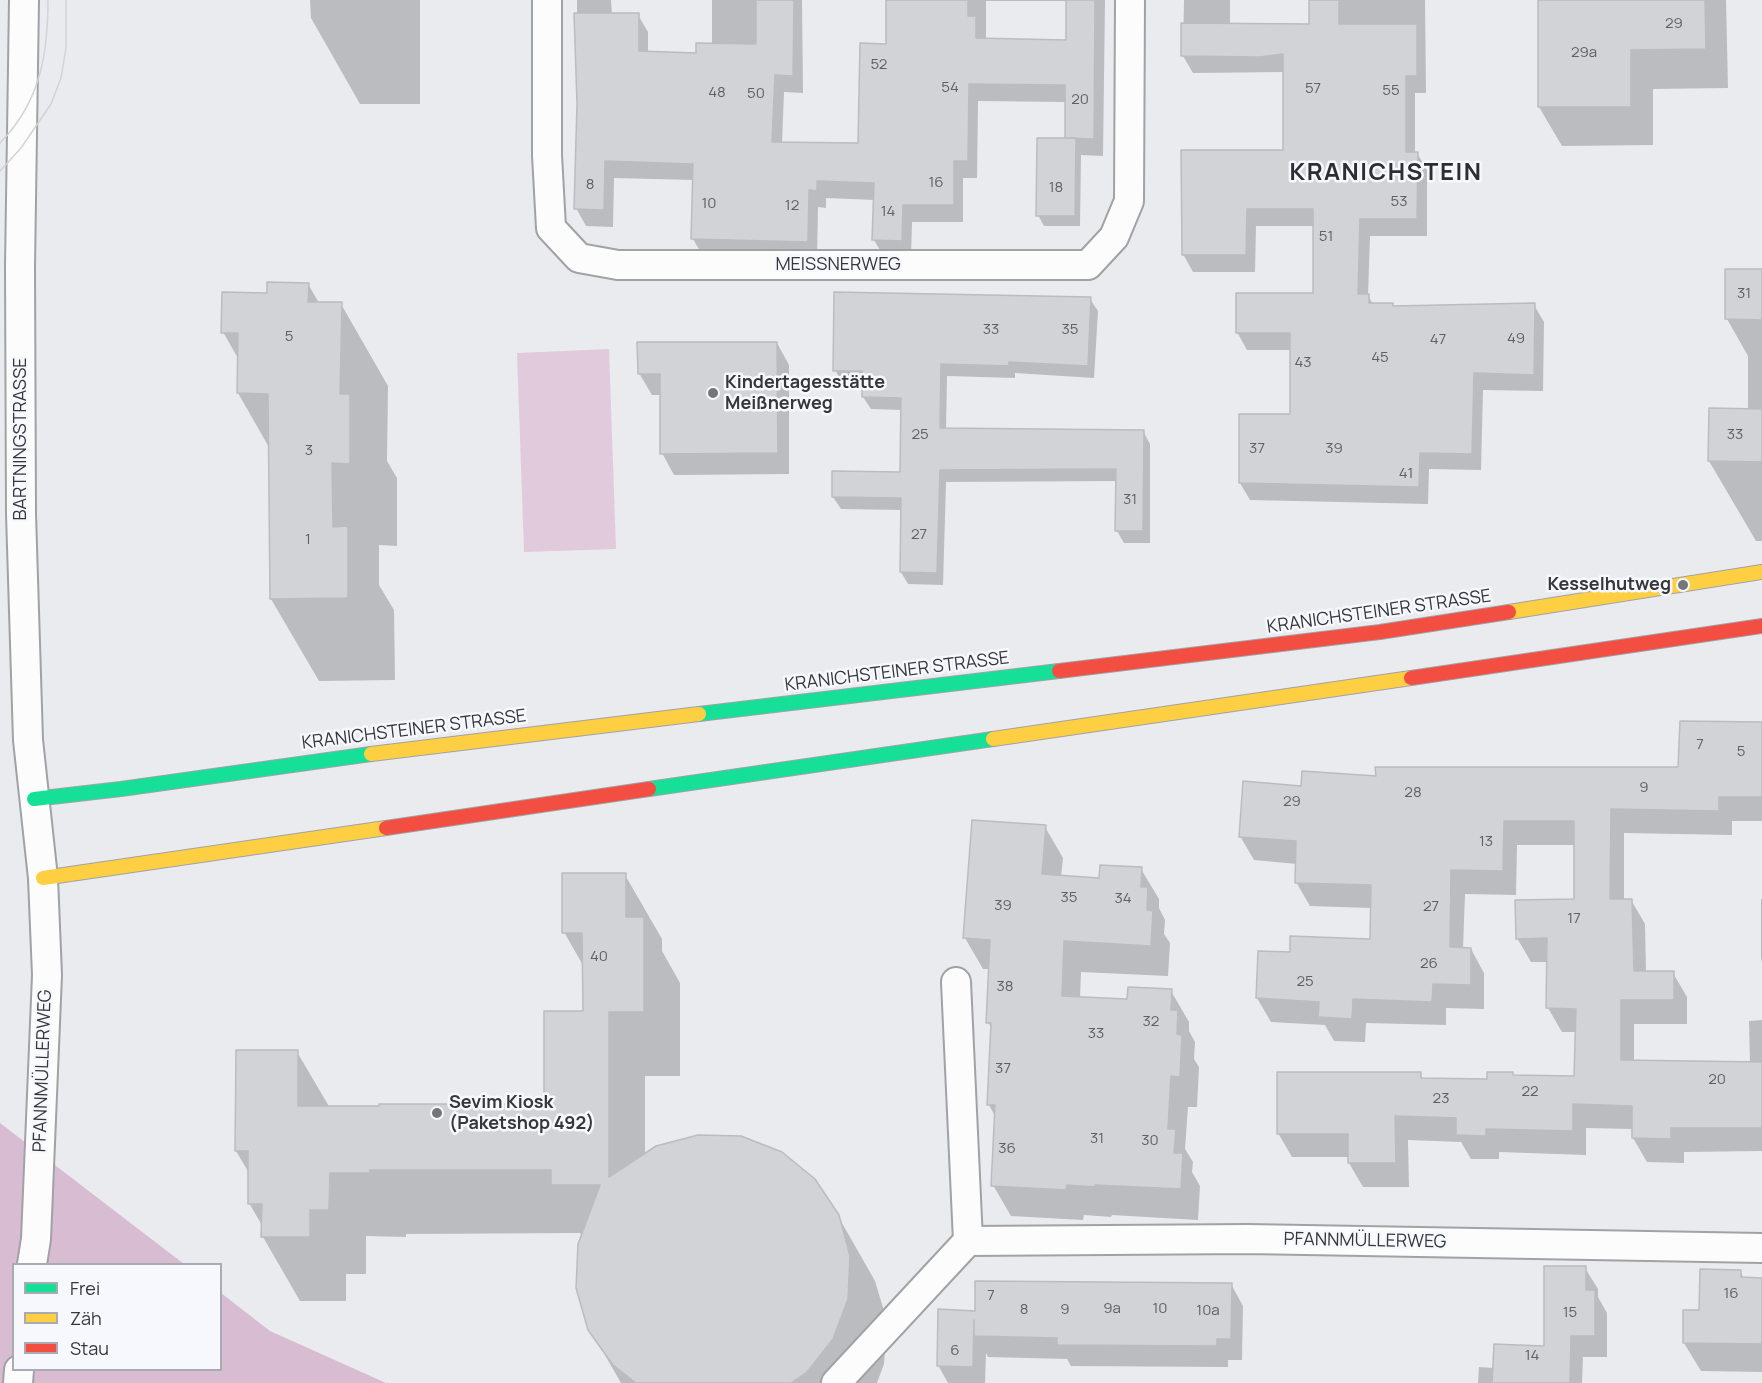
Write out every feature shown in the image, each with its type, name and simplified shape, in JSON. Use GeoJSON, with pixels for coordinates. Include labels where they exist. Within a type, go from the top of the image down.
{"type":"FeatureCollection","features":[{"type":"Feature","properties":{"kind":"main road","name":"KRANICHSTEINER STRASSE"},"geometry":{"type":"LineString","coordinates":[[34,799],[121,789],[303,762],[1380,632],[1762,572]]}},
{"type":"Feature","properties":{"kind":"main road"},"geometry":{"type":"LineString","coordinates":[[43,878],[1762,626]]}},
{"type":"Feature","properties":{"kind":"street","name":"BARTNINGSTRASSE"},"geometry":{"type":"LineString","coordinates":[[24,0],[10,182],[10,236],[27,740],[43,878]]}},
{"type":"Feature","properties":{"kind":"street","name":"MEISSNERWEG"},"geometry":{"type":"LineString","coordinates":[[547,0],[547,155],[551,228],[579,258],[618,265],[894,266],[1088,265],[1114,237],[1129,201],[1130,0]]}},
{"type":"Feature","properties":{"kind":"street","name":"PFANNMÜLLERWEG"},"geometry":{"type":"LineString","coordinates":[[32,1263],[36,1239],[47,975],[43,878]]}},
{"type":"Feature","properties":{"kind":"street"},"geometry":{"type":"LineString","coordinates":[[836,1383],[968,1241],[956,982]]}},
{"type":"Feature","properties":{"kind":"street","name":"PFANNMÜLLERWEG"},"geometry":{"type":"LineString","coordinates":[[968,1241],[1248,1239],[1762,1248]]}},
{"type":"Feature","properties":{"kind":"shaded area"},"geometry":{"type":"Polygon","coordinates":[[[609,349],[616,549],[524,552],[517,353],[609,349]]]}},
{"type":"Feature","properties":{"kind":"shaded area"},"geometry":{"type":"Polygon","coordinates":[[[0,1123],[183,1263],[12,1263],[12,1371],[222,1371],[222,1294],[270,1331],[386,1383],[0,1383],[0,1123]]]}},
{"type":"Feature","properties":{"kind":"building"},"geometry":{"type":"Polygon","coordinates":[[[756,0],[794,0],[793,76],[775,75],[772,142],[858,143],[860,43],[886,44],[886,0],[968,0],[968,16],[976,16],[976,38],[1066,40],[1066,0],[1095,0],[1094,139],[1065,138],[1065,85],[969,84],[968,161],[954,161],[954,205],[903,205],[902,241],[872,240],[874,183],[817,181],[817,191],[809,190],[808,242],[691,239],[693,164],[605,161],[604,210],[574,209],[577,104],[574,13],[639,13],[639,51],[696,53],[696,43],[756,44],[756,0]]]}},
{"type":"Feature","properties":{"kind":"building"},"geometry":{"type":"Polygon","coordinates":[[[1309,0],[1339,0],[1339,24],[1417,24],[1417,76],[1406,76],[1406,152],[1418,152],[1417,219],[1360,219],[1358,294],[1369,294],[1369,303],[1393,303],[1393,306],[1535,303],[1534,375],[1474,373],[1472,454],[1420,453],[1419,487],[1239,483],[1239,414],[1290,414],[1290,333],[1236,333],[1236,293],[1313,293],[1313,209],[1247,209],[1246,255],[1182,255],[1181,150],[1283,150],[1283,54],[1260,57],[1181,56],[1181,23],[1309,24],[1309,0]]]}},
{"type":"Feature","properties":{"kind":"building"},"geometry":{"type":"Polygon","coordinates":[[[1538,0],[1705,0],[1706,49],[1631,50],[1631,107],[1538,107],[1538,0]]]}},
{"type":"Feature","properties":{"kind":"building"},"geometry":{"type":"Polygon","coordinates":[[[1037,138],[1076,138],[1075,216],[1036,216],[1037,138]]]}},
{"type":"Feature","properties":{"kind":"building"},"geometry":{"type":"Polygon","coordinates":[[[1725,269],[1762,269],[1762,320],[1725,319],[1725,269]]]}},
{"type":"Feature","properties":{"kind":"building"},"geometry":{"type":"Polygon","coordinates":[[[267,282],[309,283],[308,302],[342,302],[340,394],[350,394],[350,464],[332,463],[333,527],[348,526],[348,598],[270,599],[268,394],[237,393],[238,333],[221,333],[222,292],[267,293],[267,282]]]}},
{"type":"Feature","properties":{"kind":"building"},"geometry":{"type":"Polygon","coordinates":[[[834,292],[1091,297],[1088,366],[1009,362],[1009,366],[941,364],[940,428],[1144,430],[1143,531],[1115,531],[1116,469],[940,470],[937,573],[900,572],[901,498],[832,497],[832,471],[900,472],[901,398],[862,397],[862,371],[833,371],[834,292]]]}},
{"type":"Feature","properties":{"kind":"building"},"geometry":{"type":"Polygon","coordinates":[[[637,342],[777,342],[778,453],[660,454],[660,374],[638,374],[637,342]]]}},
{"type":"Feature","properties":{"kind":"building"},"geometry":{"type":"Polygon","coordinates":[[[1709,408],[1762,409],[1762,462],[1708,461],[1709,408]]]}},
{"type":"Feature","properties":{"kind":"building"},"geometry":{"type":"Polygon","coordinates":[[[1680,721],[1762,722],[1762,797],[1719,797],[1719,811],[1611,809],[1610,899],[1632,899],[1634,971],[1674,971],[1674,1000],[1621,1000],[1621,1060],[1762,1062],[1762,1128],[1671,1128],[1671,1139],[1632,1138],[1632,1106],[1573,1104],[1573,1131],[1486,1129],[1486,1136],[1456,1135],[1456,1118],[1395,1116],[1396,1163],[1348,1163],[1348,1134],[1277,1134],[1277,1072],[1421,1072],[1421,1078],[1487,1079],[1487,1072],[1513,1072],[1513,1075],[1574,1076],[1576,1009],[1546,1008],[1547,938],[1516,939],[1515,900],[1574,899],[1574,821],[1504,821],[1503,871],[1451,870],[1450,947],[1471,948],[1471,985],[1433,984],[1432,1002],[1353,999],[1352,1019],[1318,1017],[1319,1002],[1256,998],[1258,951],[1290,952],[1290,936],[1370,939],[1371,885],[1295,883],[1296,841],[1239,837],[1243,781],[1301,786],[1302,771],[1376,776],[1375,767],[1678,767],[1680,721]]]}},
{"type":"Feature","properties":{"kind":"building"},"geometry":{"type":"Polygon","coordinates":[[[972,820],[1046,825],[1042,874],[1099,878],[1100,865],[1142,867],[1141,887],[1148,887],[1147,910],[1153,911],[1151,946],[1064,941],[1062,996],[1127,999],[1128,987],[1172,989],[1171,1010],[1178,1010],[1177,1034],[1182,1035],[1180,1077],[1171,1076],[1168,1129],[1176,1129],[1174,1153],[1183,1153],[1181,1189],[1067,1185],[1066,1190],[991,1186],[995,1105],[987,1105],[991,1023],[986,1023],[990,940],[963,938],[972,820]]]}},
{"type":"Feature","properties":{"kind":"building"},"geometry":{"type":"Polygon","coordinates":[[[562,873],[626,873],[626,917],[644,917],[644,1012],[609,1012],[609,1177],[656,1146],[698,1135],[741,1136],[782,1152],[815,1179],[839,1215],[850,1256],[848,1299],[833,1339],[807,1372],[791,1383],[636,1383],[613,1365],[588,1330],[576,1288],[578,1244],[600,1185],[551,1185],[551,1170],[370,1170],[370,1173],[330,1173],[329,1210],[310,1210],[310,1237],[261,1237],[262,1204],[248,1204],[248,1151],[235,1151],[236,1050],[298,1050],[298,1106],[544,1104],[544,1011],[583,1011],[582,933],[562,933],[562,873]]]}},
{"type":"Feature","properties":{"kind":"building"},"geometry":{"type":"Polygon","coordinates":[[[1544,1266],[1586,1266],[1586,1290],[1595,1290],[1595,1336],[1571,1336],[1570,1383],[1492,1383],[1494,1344],[1544,1346],[1544,1266]]]}},
{"type":"Feature","properties":{"kind":"building"},"geometry":{"type":"Polygon","coordinates":[[[1700,1269],[1741,1270],[1741,1277],[1762,1278],[1762,1344],[1683,1343],[1683,1310],[1699,1310],[1700,1269]]]}},
{"type":"Feature","properties":{"kind":"building"},"geometry":{"type":"Polygon","coordinates":[[[975,1281],[1232,1283],[1231,1339],[1217,1339],[1217,1346],[1057,1345],[1057,1338],[974,1336],[974,1320],[973,1367],[937,1366],[938,1309],[975,1311],[975,1281]]]}},
{"type":"Feature","properties":{"kind":"tram line"},"geometry":{"type":"LineString","coordinates":[[0,143],[24,111],[39,77],[46,40],[48,0]]}},
{"type":"Feature","properties":{"kind":"tram line"},"geometry":{"type":"LineString","coordinates":[[0,171],[21,148],[51,104],[61,78],[66,48],[66,0]]}},
{"type":"Feature","properties":{"kind":"traffic: fast"},"geometry":{"type":"LineString","coordinates":[[699,714],[1059,671]]}},
{"type":"Feature","properties":{"kind":"traffic: fast"},"geometry":{"type":"LineString","coordinates":[[649,789],[993,739]]}},
{"type":"Feature","properties":{"kind":"traffic: fast"},"geometry":{"type":"LineString","coordinates":[[34,799],[371,754]]}},
{"type":"Feature","properties":{"kind":"traffic: slow"},"geometry":{"type":"LineString","coordinates":[[1509,612],[1762,572]]}},
{"type":"Feature","properties":{"kind":"traffic: slow"},"geometry":{"type":"LineString","coordinates":[[993,739],[1411,678]]}},
{"type":"Feature","properties":{"kind":"traffic: slow"},"geometry":{"type":"LineString","coordinates":[[371,754],[699,714]]}},
{"type":"Feature","properties":{"kind":"traffic: slow"},"geometry":{"type":"LineString","coordinates":[[43,878],[386,828]]}},
{"type":"Feature","properties":{"kind":"traffic: jam"},"geometry":{"type":"LineString","coordinates":[[1059,671],[1380,632],[1509,612]]}},
{"type":"Feature","properties":{"kind":"traffic: jam"},"geometry":{"type":"LineString","coordinates":[[1411,678],[1762,626]]}},
{"type":"Feature","properties":{"kind":"traffic: jam"},"geometry":{"type":"LineString","coordinates":[[386,828],[649,789]]}},
{"type":"Feature","properties":{"kind":"place","name":"Kindertagesstätte Meißnerweg"},"geometry":{"type":"Point","coordinates":[713,393]}},
{"type":"Feature","properties":{"kind":"place","name":"Kesselhutweg"},"geometry":{"type":"Point","coordinates":[1683,585]}},
{"type":"Feature","properties":{"kind":"place","name":"Sevim Kiosk (Paketshop 492)"},"geometry":{"type":"Point","coordinates":[437,1113]}},
{"type":"Feature","properties":{"kind":"district","name":"KRANICHSTEIN"},"geometry":{"type":"Point","coordinates":[1386,173]}}]}
